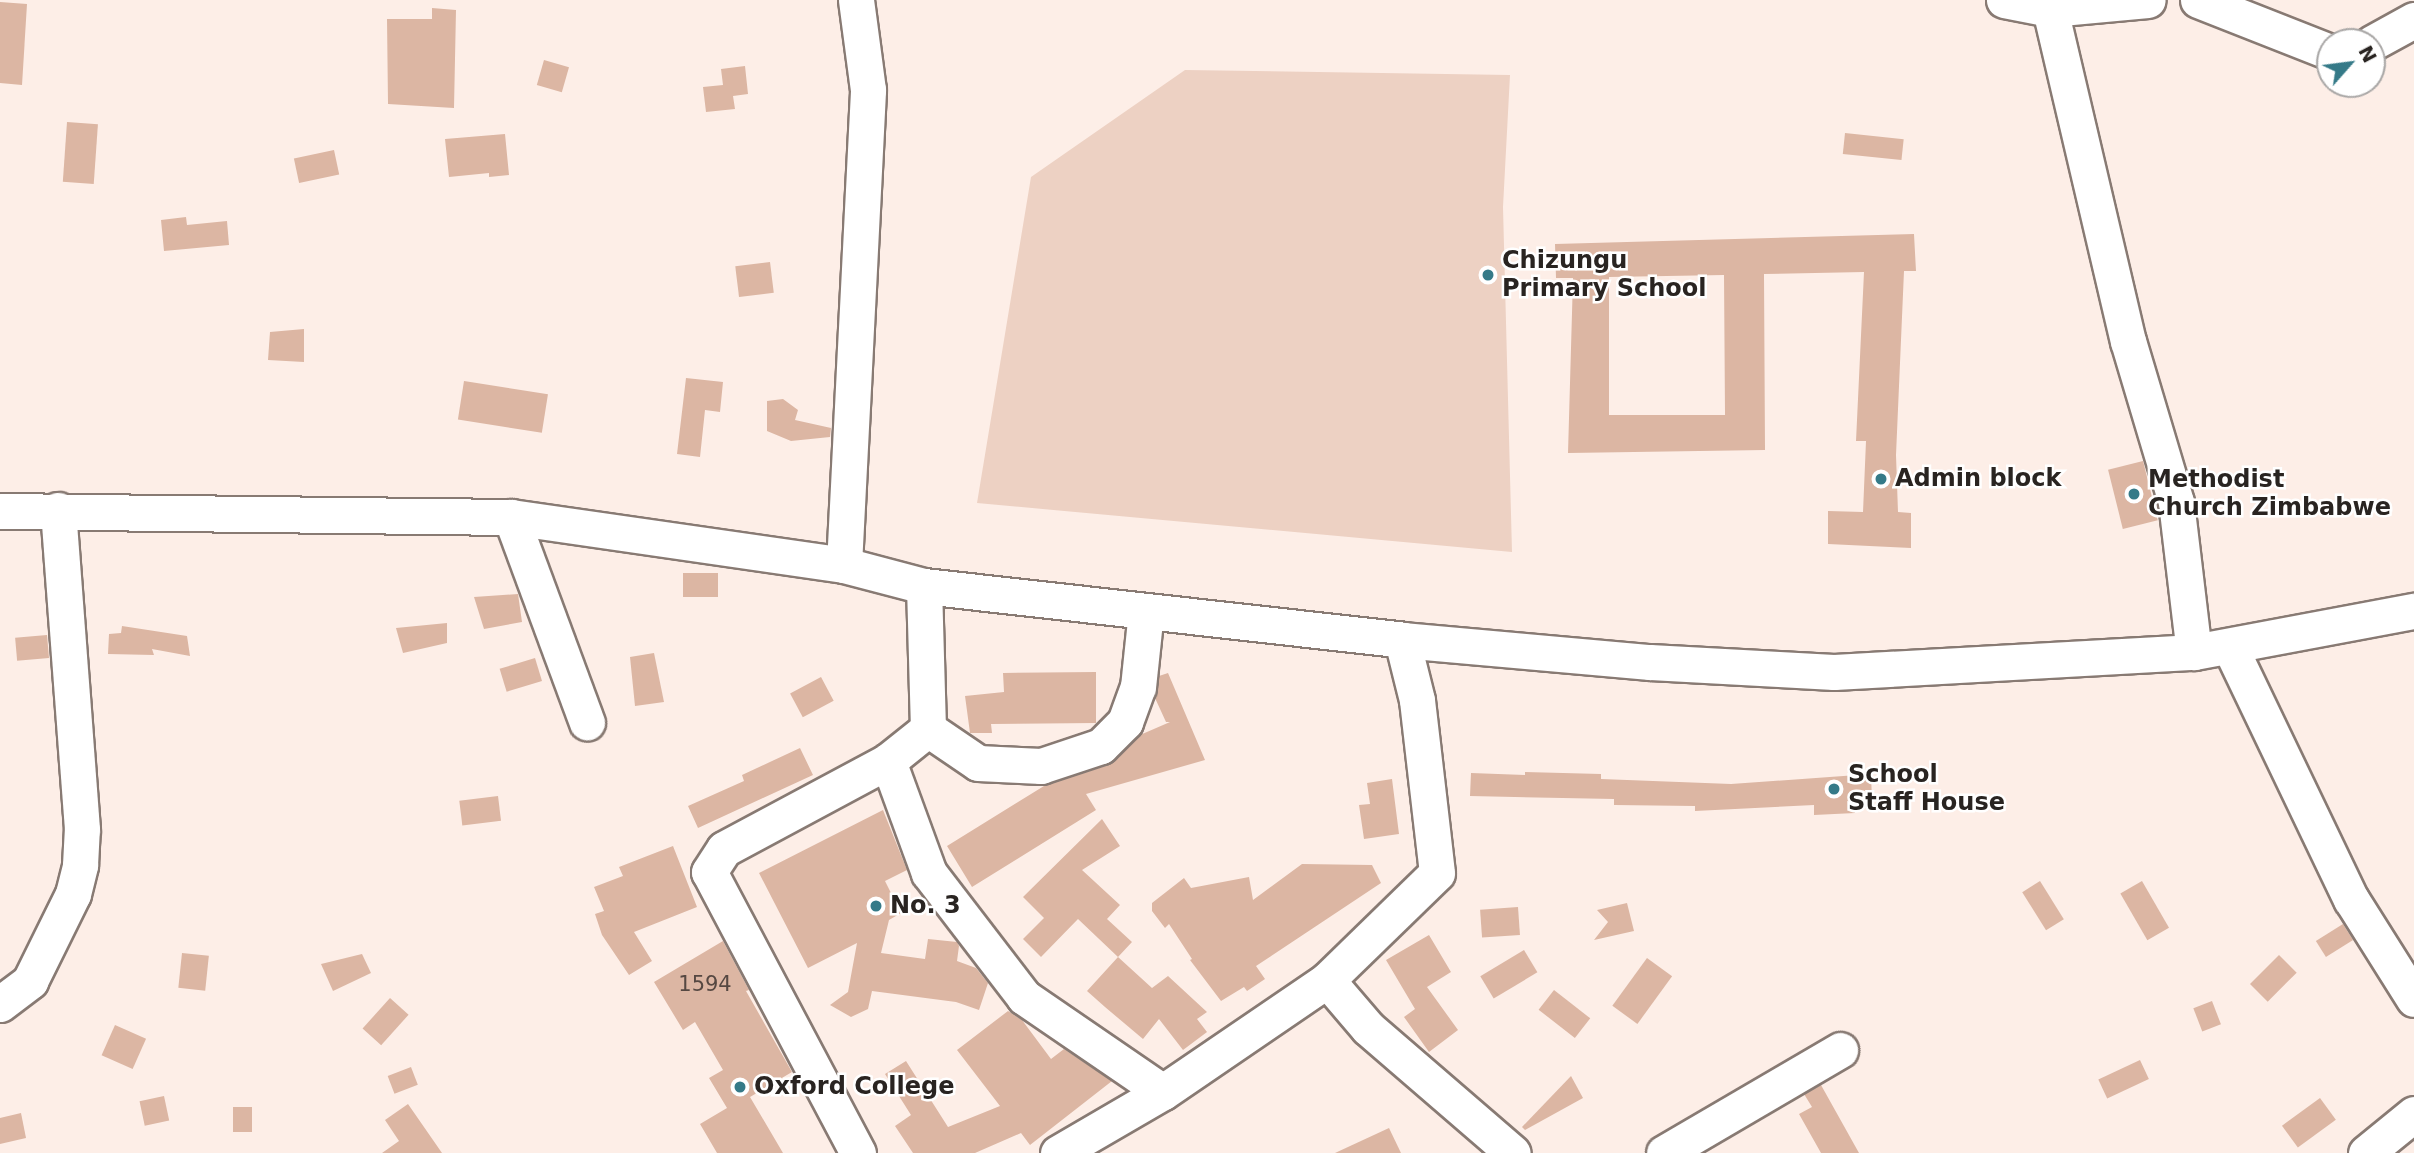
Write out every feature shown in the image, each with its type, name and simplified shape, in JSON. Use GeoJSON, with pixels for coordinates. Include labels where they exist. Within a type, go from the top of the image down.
{"type":"FeatureCollection","features":[{"type":"Feature","properties":{"kind":"street"},"geometry":{"type":"LineString","coordinates":[[844,565],[868,90],[856,0]]}},
{"type":"Feature","properties":{"kind":"street"},"geometry":{"type":"LineString","coordinates":[[2004,0],[2050,9],[2148,0]]}},
{"type":"Feature","properties":{"kind":"street"},"geometry":{"type":"LineString","coordinates":[[2198,0],[2316,46]]}},
{"type":"Feature","properties":{"kind":"street"},"geometry":{"type":"LineString","coordinates":[[2050,9],[2128,341],[2176,502],[2194,652]]}},
{"type":"Feature","properties":{"kind":"street"},"geometry":{"type":"LineString","coordinates":[[2386,36],[2409,24]]}},
{"type":"Feature","properties":{"kind":"street"},"geometry":{"type":"LineString","coordinates":[[0,1004],[30,981],[73,894],[80,864],[82,829],[58,510]]}},
{"type":"Feature","properties":{"kind":"street"},"geometry":{"type":"LineString","coordinates":[[0,511],[511,517],[844,565],[924,586],[1402,640],[1650,662],[1834,672],[2194,652],[2414,611]]}},
{"type":"Feature","properties":{"kind":"street"},"geometry":{"type":"LineString","coordinates":[[511,517],[587,722]]}},
{"type":"Feature","properties":{"kind":"street"},"geometry":{"type":"LineString","coordinates":[[924,586],[928,729]]}},
{"type":"Feature","properties":{"kind":"street"},"geometry":{"type":"LineString","coordinates":[[928,729],[978,763],[1041,766],[1101,746],[1125,722],[1138,688],[1146,611]]}},
{"type":"Feature","properties":{"kind":"street"},"geometry":{"type":"LineString","coordinates":[[1058,1153],[1163,1092],[1327,980],[1437,873],[1417,700],[1402,640]]}},
{"type":"Feature","properties":{"kind":"street"},"geometry":{"type":"LineString","coordinates":[[2230,647],[2351,899],[2414,999]]}},
{"type":"Feature","properties":{"kind":"street"},"geometry":{"type":"LineString","coordinates":[[858,1153],[709,872],[724,849],[888,761],[928,729]]}},
{"type":"Feature","properties":{"kind":"street"},"geometry":{"type":"LineString","coordinates":[[888,761],[929,873],[1024,997],[1163,1092]]}},
{"type":"Feature","properties":{"kind":"street"},"geometry":{"type":"LineString","coordinates":[[1327,980],[1368,1028],[1513,1153]]}},
{"type":"Feature","properties":{"kind":"street"},"geometry":{"type":"LineString","coordinates":[[1664,1153],[1840,1050]]}},
{"type":"Feature","properties":{"kind":"street"},"geometry":{"type":"LineString","coordinates":[[2366,1153],[2414,1114]]}},
{"type":"Feature","properties":{"kind":"shaded area"},"geometry":{"type":"Polygon","coordinates":[[[1185,70],[1510,75],[1503,207],[1512,552],[977,503],[1031,177],[1185,70]]]}},
{"type":"Feature","properties":{"kind":"building"},"geometry":{"type":"Polygon","coordinates":[[[0,2],[27,4],[22,85],[0,83],[0,2]]]}},
{"type":"Feature","properties":{"kind":"building"},"geometry":{"type":"Polygon","coordinates":[[[432,8],[456,10],[454,108],[388,104],[387,19],[432,19],[432,8]]]}},
{"type":"Feature","properties":{"kind":"building"},"geometry":{"type":"Polygon","coordinates":[[[544,60],[569,67],[562,92],[537,85],[544,60]]]}},
{"type":"Feature","properties":{"kind":"building"},"geometry":{"type":"Polygon","coordinates":[[[745,66],[748,94],[733,96],[735,109],[706,112],[703,87],[723,85],[721,69],[745,66]]]}},
{"type":"Feature","properties":{"kind":"building"},"geometry":{"type":"Polygon","coordinates":[[[67,122],[98,124],[94,184],[63,182],[67,122]]]}},
{"type":"Feature","properties":{"kind":"building"},"geometry":{"type":"Polygon","coordinates":[[[1845,133],[1904,139],[1901,160],[1843,154],[1845,133]]]}},
{"type":"Feature","properties":{"kind":"building"},"geometry":{"type":"Polygon","coordinates":[[[505,134],[509,175],[489,177],[489,173],[449,177],[445,139],[505,134]]]}},
{"type":"Feature","properties":{"kind":"building"},"geometry":{"type":"Polygon","coordinates":[[[334,150],[339,174],[299,183],[294,159],[334,150]]]}},
{"type":"Feature","properties":{"kind":"building"},"geometry":{"type":"Polygon","coordinates":[[[186,217],[187,225],[227,221],[229,245],[164,251],[161,220],[186,217]]]}},
{"type":"Feature","properties":{"kind":"building"},"geometry":{"type":"Polygon","coordinates":[[[1914,234],[1916,271],[1904,271],[1896,455],[1898,512],[1911,513],[1911,548],[1828,544],[1828,511],[1863,512],[1866,441],[1856,441],[1864,272],[1764,274],[1765,450],[1568,453],[1573,278],[1556,278],[1555,244],[1914,234]],[[1724,275],[1609,277],[1609,415],[1725,415],[1724,275]]]}},
{"type":"Feature","properties":{"kind":"building"},"geometry":{"type":"Polygon","coordinates":[[[770,262],[774,293],[739,297],[735,266],[770,262]]]}},
{"type":"Feature","properties":{"kind":"building"},"geometry":{"type":"Polygon","coordinates":[[[304,329],[304,362],[268,360],[270,332],[304,329]]]}},
{"type":"Feature","properties":{"kind":"building"},"geometry":{"type":"Polygon","coordinates":[[[686,378],[723,382],[720,412],[705,410],[700,457],[677,454],[686,378]]]}},
{"type":"Feature","properties":{"kind":"building"},"geometry":{"type":"Polygon","coordinates":[[[464,381],[548,394],[542,433],[458,420],[464,381]]]}},
{"type":"Feature","properties":{"kind":"building"},"geometry":{"type":"Polygon","coordinates":[[[783,399],[798,410],[795,420],[831,428],[830,437],[791,441],[767,431],[767,401],[783,399]]]}},
{"type":"Feature","properties":{"kind":"building","name":"Methodist Church Zimbabwe"},"geometry":{"type":"Polygon","coordinates":[[[2143,461],[2158,520],[2123,529],[2108,470],[2143,461]]]}},
{"type":"Feature","properties":{"kind":"building"},"geometry":{"type":"Polygon","coordinates":[[[683,573],[718,573],[718,597],[683,597],[683,573]]]}},
{"type":"Feature","properties":{"kind":"building"},"geometry":{"type":"Polygon","coordinates":[[[518,594],[522,622],[484,629],[474,597],[518,594]]]}},
{"type":"Feature","properties":{"kind":"building"},"geometry":{"type":"Polygon","coordinates":[[[447,623],[447,643],[403,653],[396,628],[447,623]]]}},
{"type":"Feature","properties":{"kind":"building"},"geometry":{"type":"Polygon","coordinates":[[[122,626],[187,636],[190,656],[152,649],[154,655],[108,654],[109,634],[121,633],[122,626]]]}},
{"type":"Feature","properties":{"kind":"building"},"geometry":{"type":"Polygon","coordinates":[[[47,635],[49,658],[17,661],[15,638],[47,635]]]}},
{"type":"Feature","properties":{"kind":"building"},"geometry":{"type":"Polygon","coordinates":[[[654,653],[664,702],[635,706],[630,657],[654,653]]]}},
{"type":"Feature","properties":{"kind":"building"},"geometry":{"type":"Polygon","coordinates":[[[535,658],[542,681],[507,692],[500,669],[535,658]]]}},
{"type":"Feature","properties":{"kind":"building"},"geometry":{"type":"Polygon","coordinates":[[[1096,672],[1096,723],[991,724],[992,733],[970,733],[965,696],[1004,692],[1003,673],[1096,672]]]}},
{"type":"Feature","properties":{"kind":"building"},"geometry":{"type":"Polygon","coordinates":[[[1168,673],[1205,760],[1086,794],[1096,810],[972,887],[947,846],[1044,786],[1108,765],[1140,735],[1170,722],[1166,722],[1155,698],[1159,676],[1168,673]]]}},
{"type":"Feature","properties":{"kind":"building"},"geometry":{"type":"Polygon","coordinates":[[[821,677],[834,701],[803,717],[790,693],[821,677]]]}},
{"type":"Feature","properties":{"kind":"building"},"geometry":{"type":"Polygon","coordinates":[[[800,748],[813,775],[698,828],[688,806],[744,781],[742,775],[800,748]]]}},
{"type":"Feature","properties":{"kind":"building"},"geometry":{"type":"Polygon","coordinates":[[[1525,772],[1601,774],[1601,779],[1731,784],[1871,774],[1872,801],[1855,802],[1855,813],[1814,815],[1814,805],[1695,811],[1695,806],[1614,805],[1614,799],[1470,796],[1471,773],[1525,775],[1525,772]]]}},
{"type":"Feature","properties":{"kind":"building"},"geometry":{"type":"Polygon","coordinates":[[[1392,779],[1399,834],[1364,839],[1359,805],[1370,804],[1367,783],[1392,779]]]}},
{"type":"Feature","properties":{"kind":"building"},"geometry":{"type":"Polygon","coordinates":[[[498,796],[501,821],[462,826],[459,801],[498,796]]]}},
{"type":"Feature","properties":{"kind":"building"},"geometry":{"type":"Polygon","coordinates":[[[883,810],[907,870],[885,881],[901,913],[889,920],[881,953],[925,959],[928,939],[957,942],[957,961],[976,968],[988,983],[979,1010],[956,1002],[872,991],[868,1009],[851,1017],[830,1005],[848,992],[857,943],[808,968],[759,873],[883,810]]]}},
{"type":"Feature","properties":{"kind":"building"},"geometry":{"type":"Polygon","coordinates":[[[1102,819],[1120,846],[1082,870],[1120,905],[1107,919],[1132,942],[1118,957],[1078,919],[1041,957],[1023,939],[1044,918],[1023,897],[1102,819]]]}},
{"type":"Feature","properties":{"kind":"building"},"geometry":{"type":"Polygon","coordinates":[[[673,846],[697,907],[634,932],[652,961],[629,975],[602,935],[595,914],[604,911],[594,887],[623,876],[619,867],[673,846]]]}},
{"type":"Feature","properties":{"kind":"building"},"geometry":{"type":"Polygon","coordinates":[[[1302,864],[1372,865],[1381,883],[1256,966],[1265,979],[1247,991],[1244,987],[1221,1001],[1190,960],[1192,959],[1169,924],[1165,928],[1152,911],[1152,903],[1184,878],[1191,888],[1249,877],[1253,900],[1302,864]]]}},
{"type":"Feature","properties":{"kind":"building"},"geometry":{"type":"Polygon","coordinates":[[[2040,881],[2064,919],[2046,930],[2022,892],[2040,881]]]}},
{"type":"Feature","properties":{"kind":"building"},"geometry":{"type":"Polygon","coordinates":[[[2142,881],[2169,928],[2147,940],[2120,894],[2142,881]]]}},
{"type":"Feature","properties":{"kind":"building"},"geometry":{"type":"Polygon","coordinates":[[[1627,903],[1634,931],[1594,940],[1608,922],[1597,910],[1627,903]]]}},
{"type":"Feature","properties":{"kind":"building"},"geometry":{"type":"Polygon","coordinates":[[[1518,907],[1520,935],[1482,938],[1480,910],[1518,907]]]}},
{"type":"Feature","properties":{"kind":"building"},"geometry":{"type":"Polygon","coordinates":[[[2343,924],[2353,940],[2326,957],[2316,941],[2343,924]]]}},
{"type":"Feature","properties":{"kind":"building"},"geometry":{"type":"Polygon","coordinates":[[[1429,935],[1451,972],[1427,987],[1458,1030],[1429,1052],[1404,1017],[1415,1009],[1386,960],[1429,935]]]}},
{"type":"Feature","properties":{"kind":"building"},"geometry":{"type":"Polygon","coordinates":[[[723,941],[749,990],[746,991],[792,1072],[750,1097],[783,1153],[717,1153],[700,1124],[727,1108],[709,1078],[723,1070],[695,1022],[683,1030],[654,982],[723,941]]]}},
{"type":"Feature","properties":{"kind":"building"},"geometry":{"type":"Polygon","coordinates":[[[1524,950],[1537,972],[1494,999],[1480,976],[1524,950]]]}},
{"type":"Feature","properties":{"kind":"building"},"geometry":{"type":"Polygon","coordinates":[[[182,953],[209,956],[205,991],[178,988],[182,953]]]}},
{"type":"Feature","properties":{"kind":"building"},"geometry":{"type":"Polygon","coordinates":[[[362,954],[371,973],[333,991],[321,964],[362,954]]]}},
{"type":"Feature","properties":{"kind":"building"},"geometry":{"type":"Polygon","coordinates":[[[2279,955],[2297,973],[2268,1002],[2250,984],[2279,955]]]}},
{"type":"Feature","properties":{"kind":"building"},"geometry":{"type":"Polygon","coordinates":[[[1118,957],[1152,988],[1168,976],[1207,1012],[1197,1019],[1207,1032],[1183,1050],[1159,1019],[1143,1039],[1105,1007],[1087,991],[1118,957]]]}},
{"type":"Feature","properties":{"kind":"building"},"geometry":{"type":"Polygon","coordinates":[[[1647,958],[1672,976],[1637,1024],[1612,1006],[1647,958]]]}},
{"type":"Feature","properties":{"kind":"building"},"geometry":{"type":"Polygon","coordinates":[[[1554,990],[1590,1018],[1575,1038],[1539,1010],[1554,990]]]}},
{"type":"Feature","properties":{"kind":"building"},"geometry":{"type":"Polygon","coordinates":[[[390,998],[409,1015],[381,1045],[363,1028],[390,998]]]}},
{"type":"Feature","properties":{"kind":"building"},"geometry":{"type":"Polygon","coordinates":[[[2212,1001],[2221,1024],[2202,1032],[2193,1008],[2212,1001]]]}},
{"type":"Feature","properties":{"kind":"building"},"geometry":{"type":"Polygon","coordinates":[[[1008,1011],[1022,1020],[1051,1059],[1064,1049],[1112,1081],[1030,1145],[1021,1133],[975,1153],[913,1153],[895,1126],[911,1115],[885,1074],[906,1061],[948,1127],[1000,1106],[957,1050],[1008,1011]]]}},
{"type":"Feature","properties":{"kind":"building"},"geometry":{"type":"Polygon","coordinates":[[[115,1025],[146,1039],[133,1069],[102,1055],[115,1025]]]}},
{"type":"Feature","properties":{"kind":"building"},"geometry":{"type":"Polygon","coordinates":[[[2140,1060],[2149,1079],[2107,1098],[2098,1079],[2140,1060]]]}},
{"type":"Feature","properties":{"kind":"building"},"geometry":{"type":"Polygon","coordinates":[[[411,1067],[418,1085],[394,1094],[388,1076],[411,1067]]]}},
{"type":"Feature","properties":{"kind":"building"},"geometry":{"type":"Polygon","coordinates":[[[1571,1076],[1583,1098],[1525,1130],[1522,1127],[1571,1076]]]}},
{"type":"Feature","properties":{"kind":"building"},"geometry":{"type":"Polygon","coordinates":[[[1821,1085],[1859,1153],[1821,1153],[1799,1114],[1812,1107],[1804,1094],[1821,1085]]]}},
{"type":"Feature","properties":{"kind":"building"},"geometry":{"type":"Polygon","coordinates":[[[164,1096],[169,1120],[145,1126],[140,1101],[164,1096]]]}},
{"type":"Feature","properties":{"kind":"building"},"geometry":{"type":"Polygon","coordinates":[[[2320,1098],[2336,1120],[2298,1147],[2282,1126],[2320,1098]]]}},
{"type":"Feature","properties":{"kind":"building"},"geometry":{"type":"Polygon","coordinates":[[[408,1104],[442,1153],[382,1153],[399,1141],[385,1120],[408,1104]]]}},
{"type":"Feature","properties":{"kind":"building"},"geometry":{"type":"Polygon","coordinates":[[[233,1107],[252,1107],[252,1132],[233,1132],[233,1107]]]}},
{"type":"Feature","properties":{"kind":"building"},"geometry":{"type":"Polygon","coordinates":[[[21,1113],[26,1138],[0,1144],[0,1118],[21,1113]]]}},
{"type":"Feature","properties":{"kind":"building"},"geometry":{"type":"Polygon","coordinates":[[[1389,1128],[1401,1153],[1335,1153],[1389,1128]]]}},
{"type":"Feature","properties":{"kind":"place","name":"Chizungu Primary School"},"geometry":{"type":"Point","coordinates":[1488,275]}},
{"type":"Feature","properties":{"kind":"place","name":"Admin block"},"geometry":{"type":"Point","coordinates":[1881,479]}},
{"type":"Feature","properties":{"kind":"place","name":"Methodist Church Zimbabwe"},"geometry":{"type":"Point","coordinates":[2134,494]}},
{"type":"Feature","properties":{"kind":"place","name":"School Staff House"},"geometry":{"type":"Point","coordinates":[1834,789]}},
{"type":"Feature","properties":{"kind":"place","name":"No. 3"},"geometry":{"type":"Point","coordinates":[876,906]}},
{"type":"Feature","properties":{"kind":"place","name":"Oxford College"},"geometry":{"type":"Point","coordinates":[740,1087]}}]}
